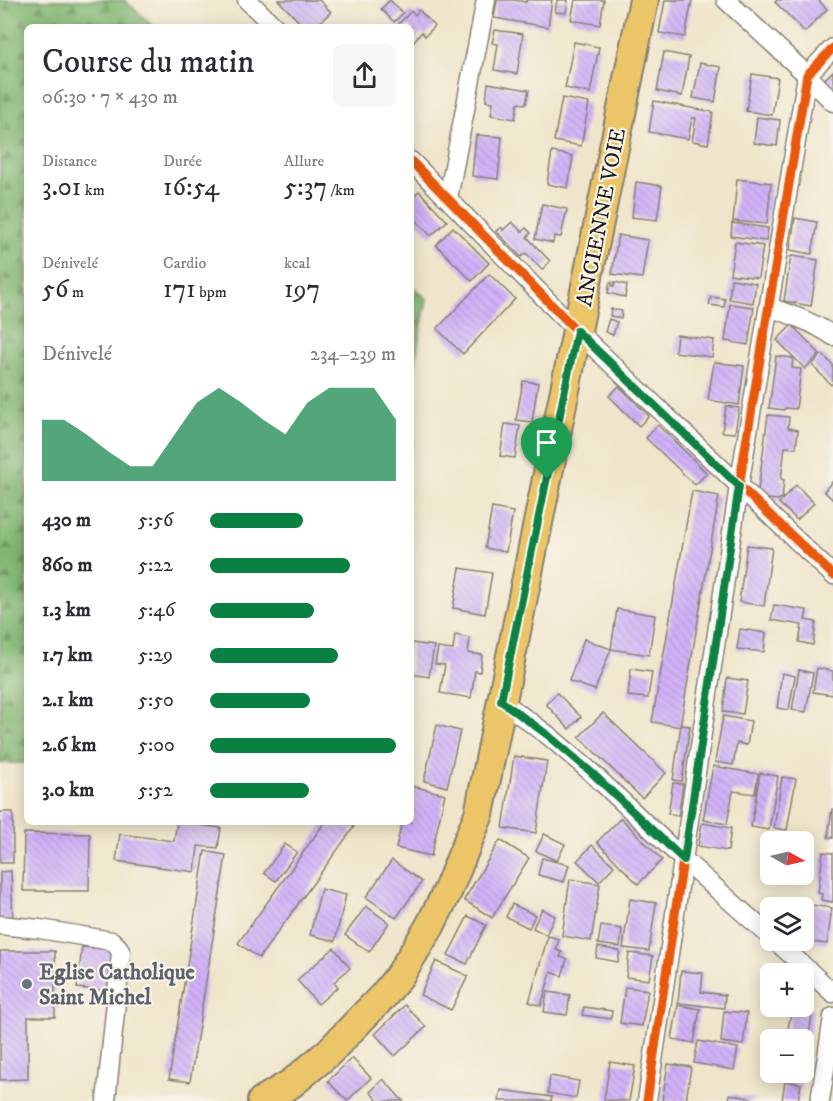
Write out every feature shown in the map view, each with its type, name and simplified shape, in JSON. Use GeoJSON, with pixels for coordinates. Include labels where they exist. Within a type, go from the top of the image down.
{"type":"FeatureCollection","features":[{"type":"Feature","properties":{"kind":"main road","name":"ANCIENNE VOIE"},"geometry":{"type":"LineString","coordinates":[[262,1101],[292,1083],[328,1053],[384,995],[400,975],[430,926],[458,868],[478,814],[644,0]]}},
{"type":"Feature","properties":{"kind":"street"},"geometry":{"type":"LineString","coordinates":[[247,0],[272,24]]}},
{"type":"Feature","properties":{"kind":"street"},"geometry":{"type":"LineString","coordinates":[[448,198],[486,0]]}},
{"type":"Feature","properties":{"kind":"street"},"geometry":{"type":"LineString","coordinates":[[726,0],[833,102]]}},
{"type":"Feature","properties":{"kind":"street"},"geometry":{"type":"LineString","coordinates":[[647,1101],[739,486],[807,75],[833,48]]}},
{"type":"Feature","properties":{"kind":"street"},"geometry":{"type":"LineString","coordinates":[[414,164],[577,331],[833,576]]}},
{"type":"Feature","properties":{"kind":"street"},"geometry":{"type":"LineString","coordinates":[[769,307],[803,319],[833,336]]}},
{"type":"Feature","properties":{"kind":"street"},"geometry":{"type":"LineString","coordinates":[[501,701],[549,736],[591,772],[684,860],[760,927]]}},
{"type":"Feature","properties":{"kind":"street"},"geometry":{"type":"LineString","coordinates":[[0,926],[77,934],[112,942],[118,947],[121,953],[106,1101]]}},
{"type":"Feature","properties":{"kind":"street"},"geometry":{"type":"LineString","coordinates":[[787,951],[833,993]]}},
{"type":"Feature","properties":{"kind":"street"},"geometry":{"type":"LineString","coordinates":[[820,1101],[833,1017]]}},
{"type":"Feature","properties":{"kind":"green space"},"geometry":{"type":"Polygon","coordinates":[[[0,0],[124,0],[151,24],[24,24],[24,763],[0,763],[0,0]]]}},
{"type":"Feature","properties":{"kind":"green space"},"geometry":{"type":"Polygon","coordinates":[[[414,288],[427,299],[414,373],[414,288]]]}},
{"type":"Feature","properties":{"kind":"building"},"geometry":{"type":"Polygon","coordinates":[[[278,0],[319,0],[331,12],[318,24],[301,24],[278,0]]]}},
{"type":"Feature","properties":{"kind":"building"},"geometry":{"type":"Polygon","coordinates":[[[390,0],[403,13],[394,22],[381,9],[390,0]]]}},
{"type":"Feature","properties":{"kind":"building"},"geometry":{"type":"Polygon","coordinates":[[[497,0],[526,2],[526,0],[552,0],[548,27],[494,18],[497,0]]]}},
{"type":"Feature","properties":{"kind":"building"},"geometry":{"type":"Polygon","coordinates":[[[557,0],[568,0],[566,13],[555,12],[557,0]]]}},
{"type":"Feature","properties":{"kind":"building"},"geometry":{"type":"Polygon","coordinates":[[[575,0],[604,0],[600,25],[571,20],[575,0]]]}},
{"type":"Feature","properties":{"kind":"building"},"geometry":{"type":"Polygon","coordinates":[[[665,0],[692,0],[685,37],[659,33],[665,0]]]}},
{"type":"Feature","properties":{"kind":"building"},"geometry":{"type":"Polygon","coordinates":[[[777,0],[818,0],[827,9],[805,32],[775,2],[777,0]]]}},
{"type":"Feature","properties":{"kind":"building"},"geometry":{"type":"Polygon","coordinates":[[[419,10],[435,26],[425,36],[422,32],[414,41],[414,24],[399,24],[411,11],[415,15],[419,10]]]}},
{"type":"Feature","properties":{"kind":"building"},"geometry":{"type":"Polygon","coordinates":[[[495,30],[523,34],[517,74],[494,70],[498,44],[492,43],[495,30]]]}},
{"type":"Feature","properties":{"kind":"building"},"geometry":{"type":"Polygon","coordinates":[[[574,42],[599,47],[590,93],[565,88],[574,42]]]}},
{"type":"Feature","properties":{"kind":"building"},"geometry":{"type":"Polygon","coordinates":[[[664,52],[689,57],[682,96],[657,91],[664,52]]]}},
{"type":"Feature","properties":{"kind":"building"},"geometry":{"type":"Polygon","coordinates":[[[700,63],[721,67],[715,102],[693,98],[700,63]]]}},
{"type":"Feature","properties":{"kind":"building"},"geometry":{"type":"Polygon","coordinates":[[[833,71],[833,90],[823,81],[833,71]]]}},
{"type":"Feature","properties":{"kind":"building"},"geometry":{"type":"Polygon","coordinates":[[[752,74],[778,78],[772,115],[746,111],[752,74]]]}},
{"type":"Feature","properties":{"kind":"building"},"geometry":{"type":"Polygon","coordinates":[[[488,83],[529,90],[526,104],[518,103],[515,119],[491,115],[493,102],[486,101],[488,83]]]}},
{"type":"Feature","properties":{"kind":"building"},"geometry":{"type":"Polygon","coordinates":[[[562,98],[589,103],[581,146],[554,141],[562,98]]]}},
{"type":"Feature","properties":{"kind":"building"},"geometry":{"type":"Polygon","coordinates":[[[654,101],[713,112],[708,144],[692,141],[696,118],[692,118],[688,139],[649,132],[654,101]]]}},
{"type":"Feature","properties":{"kind":"building"},"geometry":{"type":"Polygon","coordinates":[[[757,117],[780,120],[777,146],[754,143],[757,117]]]}},
{"type":"Feature","properties":{"kind":"building"},"geometry":{"type":"Polygon","coordinates":[[[476,135],[502,137],[498,179],[472,176],[476,135]]]}},
{"type":"Feature","properties":{"kind":"building"},"geometry":{"type":"Polygon","coordinates":[[[552,152],[573,156],[568,188],[547,184],[552,152]]]}},
{"type":"Feature","properties":{"kind":"building"},"geometry":{"type":"Polygon","coordinates":[[[737,179],[771,183],[767,224],[733,221],[737,179]]]}},
{"type":"Feature","properties":{"kind":"building"},"geometry":{"type":"Polygon","coordinates":[[[636,182],[662,186],[657,220],[632,217],[636,182]]]}},
{"type":"Feature","properties":{"kind":"building"},"geometry":{"type":"Polygon","coordinates":[[[419,191],[447,221],[431,236],[414,218],[414,196],[419,191]]]}},
{"type":"Feature","properties":{"kind":"building"},"geometry":{"type":"Polygon","coordinates":[[[542,204],[567,209],[561,237],[554,236],[553,243],[535,239],[542,204]]]}},
{"type":"Feature","properties":{"kind":"building"},"geometry":{"type":"Polygon","coordinates":[[[795,218],[817,222],[812,254],[790,250],[795,218]]]}},
{"type":"Feature","properties":{"kind":"building"},"geometry":{"type":"Polygon","coordinates":[[[512,222],[522,232],[526,228],[531,233],[527,237],[550,261],[542,270],[526,253],[521,257],[496,231],[501,227],[503,230],[512,222]]]}},
{"type":"Feature","properties":{"kind":"building"},"geometry":{"type":"Polygon","coordinates":[[[732,223],[768,228],[766,241],[731,236],[732,223]]]}},
{"type":"Feature","properties":{"kind":"building"},"geometry":{"type":"Polygon","coordinates":[[[453,227],[489,263],[472,281],[436,245],[453,227]]]}},
{"type":"Feature","properties":{"kind":"building"},"geometry":{"type":"Polygon","coordinates":[[[618,235],[648,240],[642,278],[612,274],[618,235]]]}},
{"type":"Feature","properties":{"kind":"building"},"geometry":{"type":"Polygon","coordinates":[[[735,242],[763,246],[758,278],[730,274],[735,242]]]}},
{"type":"Feature","properties":{"kind":"building"},"geometry":{"type":"Polygon","coordinates":[[[791,256],[818,260],[811,306],[784,301],[791,256]]]}},
{"type":"Feature","properties":{"kind":"building"},"geometry":{"type":"Polygon","coordinates":[[[489,274],[515,299],[463,354],[437,329],[489,274]]]}},
{"type":"Feature","properties":{"kind":"building"},"geometry":{"type":"Polygon","coordinates":[[[731,279],[756,283],[753,303],[729,299],[731,279]]]}},
{"type":"Feature","properties":{"kind":"building"},"geometry":{"type":"Polygon","coordinates":[[[610,282],[612,286],[615,282],[627,285],[625,297],[608,293],[610,282]]]}},
{"type":"Feature","properties":{"kind":"building"},"geometry":{"type":"Polygon","coordinates":[[[711,297],[725,299],[724,307],[709,305],[711,297]]]}},
{"type":"Feature","properties":{"kind":"building"},"geometry":{"type":"Polygon","coordinates":[[[730,304],[754,307],[748,345],[725,341],[730,304]]]}},
{"type":"Feature","properties":{"kind":"building"},"geometry":{"type":"Polygon","coordinates":[[[611,309],[622,311],[621,318],[610,316],[611,309]]]}},
{"type":"Feature","properties":{"kind":"building"},"geometry":{"type":"Polygon","coordinates":[[[609,319],[617,322],[613,335],[605,332],[609,319]]]}},
{"type":"Feature","properties":{"kind":"building"},"geometry":{"type":"Polygon","coordinates":[[[792,325],[820,354],[805,369],[777,340],[792,325]]]}},
{"type":"Feature","properties":{"kind":"building"},"geometry":{"type":"Polygon","coordinates":[[[677,335],[714,340],[712,357],[675,352],[677,335]]]}},
{"type":"Feature","properties":{"kind":"building"},"geometry":{"type":"Polygon","coordinates":[[[822,354],[833,365],[831,385],[812,365],[822,354]]]}},
{"type":"Feature","properties":{"kind":"building"},"geometry":{"type":"Polygon","coordinates":[[[776,356],[793,358],[792,368],[801,369],[796,409],[769,408],[776,356]]]}},
{"type":"Feature","properties":{"kind":"building"},"geometry":{"type":"Polygon","coordinates":[[[714,362],[744,366],[739,405],[708,400],[714,362]]]}},
{"type":"Feature","properties":{"kind":"building"},"geometry":{"type":"Polygon","coordinates":[[[523,381],[538,383],[532,422],[516,420],[523,381]]]}},
{"type":"Feature","properties":{"kind":"building"},"geometry":{"type":"Polygon","coordinates":[[[619,386],[649,416],[639,426],[609,396],[619,386]]]}},
{"type":"Feature","properties":{"kind":"building"},"geometry":{"type":"Polygon","coordinates":[[[726,406],[739,408],[735,433],[722,432],[726,406]]]}},
{"type":"Feature","properties":{"kind":"building"},"geometry":{"type":"Polygon","coordinates":[[[768,415],[789,417],[788,428],[798,430],[796,448],[785,447],[781,479],[784,480],[782,499],[778,500],[757,498],[768,415]]]}},
{"type":"Feature","properties":{"kind":"building"},"geometry":{"type":"Polygon","coordinates":[[[505,424],[520,426],[515,458],[500,456],[505,424]]]}},
{"type":"Feature","properties":{"kind":"building"},"geometry":{"type":"Polygon","coordinates":[[[658,425],[707,473],[695,485],[646,438],[658,425]]]}},
{"type":"Feature","properties":{"kind":"building"},"geometry":{"type":"Polygon","coordinates":[[[833,481],[833,500],[824,491],[833,481]]]}},
{"type":"Feature","properties":{"kind":"building"},"geometry":{"type":"Polygon","coordinates":[[[796,485],[814,503],[797,520],[779,503],[796,485]]]}},
{"type":"Feature","properties":{"kind":"building"},"geometry":{"type":"Polygon","coordinates":[[[692,491],[719,496],[680,727],[652,722],[692,491]]]}},
{"type":"Feature","properties":{"kind":"building"},"geometry":{"type":"Polygon","coordinates":[[[492,508],[513,512],[506,552],[485,548],[492,508]]]}},
{"type":"Feature","properties":{"kind":"building"},"geometry":{"type":"Polygon","coordinates":[[[747,545],[772,548],[764,606],[739,602],[747,545]]]}},
{"type":"Feature","properties":{"kind":"building"},"geometry":{"type":"Polygon","coordinates":[[[460,568],[492,573],[485,614],[453,608],[460,568]]]}},
{"type":"Feature","properties":{"kind":"building"},"geometry":{"type":"Polygon","coordinates":[[[774,605],[807,610],[805,620],[816,622],[813,645],[799,642],[802,625],[771,620],[774,605]]]}},
{"type":"Feature","properties":{"kind":"building"},"geometry":{"type":"Polygon","coordinates":[[[617,609],[655,615],[649,655],[611,649],[617,609]]]}},
{"type":"Feature","properties":{"kind":"building"},"geometry":{"type":"Polygon","coordinates":[[[740,629],[766,633],[764,652],[737,649],[740,629]]]}},
{"type":"Feature","properties":{"kind":"building"},"geometry":{"type":"Polygon","coordinates":[[[455,635],[470,638],[468,653],[482,655],[480,672],[475,671],[471,698],[440,693],[445,665],[435,664],[438,648],[453,650],[455,635]]]}},
{"type":"Feature","properties":{"kind":"building"},"geometry":{"type":"Polygon","coordinates":[[[584,639],[611,649],[595,690],[569,681],[584,639]]]}},
{"type":"Feature","properties":{"kind":"building"},"geometry":{"type":"Polygon","coordinates":[[[414,643],[434,646],[429,677],[414,674],[414,643]]]}},
{"type":"Feature","properties":{"kind":"building"},"geometry":{"type":"Polygon","coordinates":[[[817,668],[833,671],[833,695],[813,692],[817,668]]]}},
{"type":"Feature","properties":{"kind":"building"},"geometry":{"type":"Polygon","coordinates":[[[631,669],[652,672],[648,698],[628,696],[631,669]]]}},
{"type":"Feature","properties":{"kind":"building"},"geometry":{"type":"Polygon","coordinates":[[[799,670],[813,673],[806,712],[792,710],[799,670]]]}},
{"type":"Feature","properties":{"kind":"building"},"geometry":{"type":"Polygon","coordinates":[[[782,673],[795,676],[789,710],[777,708],[782,673]]]}},
{"type":"Feature","properties":{"kind":"building"},"geometry":{"type":"Polygon","coordinates":[[[727,678],[748,681],[743,714],[723,712],[727,678]]]}},
{"type":"Feature","properties":{"kind":"building"},"geometry":{"type":"Polygon","coordinates":[[[557,693],[581,717],[569,729],[546,704],[557,693]]]}},
{"type":"Feature","properties":{"kind":"building"},"geometry":{"type":"Polygon","coordinates":[[[603,713],[666,773],[642,798],[579,737],[603,713]]]}},
{"type":"Feature","properties":{"kind":"building"},"geometry":{"type":"Polygon","coordinates":[[[723,716],[751,721],[747,745],[737,743],[733,765],[715,762],[723,716]]]}},
{"type":"Feature","properties":{"kind":"building"},"geometry":{"type":"Polygon","coordinates":[[[437,725],[460,731],[447,787],[424,781],[437,725]]]}},
{"type":"Feature","properties":{"kind":"building"},"geometry":{"type":"Polygon","coordinates":[[[681,725],[690,726],[682,781],[673,780],[681,725]]]}},
{"type":"Feature","properties":{"kind":"building"},"geometry":{"type":"Polygon","coordinates":[[[514,756],[547,761],[536,833],[503,828],[514,756]]]}},
{"type":"Feature","properties":{"kind":"building"},"geometry":{"type":"Polygon","coordinates":[[[713,766],[758,774],[755,794],[733,791],[727,824],[703,820],[713,766]]]}},
{"type":"Feature","properties":{"kind":"building"},"geometry":{"type":"Polygon","coordinates":[[[760,773],[778,776],[769,830],[751,827],[760,773]]]}},
{"type":"Feature","properties":{"kind":"building"},"geometry":{"type":"Polygon","coordinates":[[[782,777],[796,779],[787,830],[774,828],[782,777]]]}},
{"type":"Feature","properties":{"kind":"building"},"geometry":{"type":"Polygon","coordinates":[[[673,783],[683,784],[678,816],[668,814],[673,783]]]}},
{"type":"Feature","properties":{"kind":"building"},"geometry":{"type":"Polygon","coordinates":[[[414,787],[445,794],[431,856],[396,848],[401,825],[414,825],[414,787]]]}},
{"type":"Feature","properties":{"kind":"building"},"geometry":{"type":"Polygon","coordinates":[[[833,809],[833,838],[828,837],[833,809]]]}},
{"type":"Feature","properties":{"kind":"building"},"geometry":{"type":"Polygon","coordinates":[[[0,812],[13,812],[13,863],[0,863],[0,812]]]}},
{"type":"Feature","properties":{"kind":"building"},"geometry":{"type":"Polygon","coordinates":[[[621,818],[662,860],[638,884],[597,842],[621,818]]]}},
{"type":"Feature","properties":{"kind":"building"},"geometry":{"type":"Polygon","coordinates":[[[702,823],[731,828],[728,851],[698,846],[702,823]]]}},
{"type":"Feature","properties":{"kind":"building"},"geometry":{"type":"Polygon","coordinates":[[[177,825],[221,828],[218,848],[198,846],[195,872],[116,861],[120,834],[174,841],[177,825]]]}},
{"type":"Feature","properties":{"kind":"building"},"geometry":{"type":"Polygon","coordinates":[[[323,825],[351,825],[354,827],[259,958],[238,943],[323,825]]]}},
{"type":"Feature","properties":{"kind":"building"},"geometry":{"type":"Polygon","coordinates":[[[24,833],[90,834],[89,891],[23,891],[24,833]]]}},
{"type":"Feature","properties":{"kind":"building"},"geometry":{"type":"Polygon","coordinates":[[[544,834],[565,844],[557,861],[536,851],[544,834]]]}},
{"type":"Feature","properties":{"kind":"building"},"geometry":{"type":"Polygon","coordinates":[[[500,840],[529,858],[492,918],[464,900],[500,840]]]}},
{"type":"Feature","properties":{"kind":"building"},"geometry":{"type":"Polygon","coordinates":[[[285,844],[297,852],[276,881],[264,873],[285,844]]]}},
{"type":"Feature","properties":{"kind":"building"},"geometry":{"type":"Polygon","coordinates":[[[592,845],[614,866],[599,882],[577,861],[592,845]]]}},
{"type":"Feature","properties":{"kind":"building"},"geometry":{"type":"Polygon","coordinates":[[[205,851],[226,855],[190,1082],[169,1079],[205,851]]]}},
{"type":"Feature","properties":{"kind":"building"},"geometry":{"type":"Polygon","coordinates":[[[823,852],[833,853],[833,902],[821,900],[822,894],[818,893],[823,852]]]}},
{"type":"Feature","properties":{"kind":"building"},"geometry":{"type":"Polygon","coordinates":[[[542,858],[569,865],[564,882],[538,875],[542,858]]]}},
{"type":"Feature","properties":{"kind":"building"},"geometry":{"type":"Polygon","coordinates":[[[392,860],[422,882],[396,918],[366,897],[392,860]]]}},
{"type":"Feature","properties":{"kind":"building"},"geometry":{"type":"Polygon","coordinates":[[[11,871],[13,920],[0,920],[0,872],[11,871]]]}},
{"type":"Feature","properties":{"kind":"building"},"geometry":{"type":"Polygon","coordinates":[[[570,879],[600,884],[591,941],[562,936],[570,879]]]}},
{"type":"Feature","properties":{"kind":"building"},"geometry":{"type":"Polygon","coordinates":[[[321,889],[346,895],[335,941],[310,935],[321,889]]]}},
{"type":"Feature","properties":{"kind":"building"},"geometry":{"type":"Polygon","coordinates":[[[630,899],[656,903],[649,951],[623,948],[630,899]]]}},
{"type":"Feature","properties":{"kind":"building"},"geometry":{"type":"Polygon","coordinates":[[[512,904],[535,915],[529,928],[506,917],[512,904]]]}},
{"type":"Feature","properties":{"kind":"building"},"geometry":{"type":"Polygon","coordinates":[[[814,905],[832,908],[827,944],[814,942],[814,905]]]}},
{"type":"Feature","properties":{"kind":"building"},"geometry":{"type":"Polygon","coordinates":[[[366,906],[389,923],[369,952],[345,935],[366,906]]]}},
{"type":"Feature","properties":{"kind":"building"},"geometry":{"type":"Polygon","coordinates":[[[542,909],[555,916],[546,935],[533,928],[542,909]]]}},
{"type":"Feature","properties":{"kind":"building"},"geometry":{"type":"Polygon","coordinates":[[[468,916],[486,925],[467,964],[448,955],[468,916]]]}},
{"type":"Feature","properties":{"kind":"building"},"geometry":{"type":"Polygon","coordinates":[[[601,926],[622,929],[620,947],[598,944],[601,926]]]}},
{"type":"Feature","properties":{"kind":"building"},"geometry":{"type":"Polygon","coordinates":[[[548,936],[559,939],[556,950],[562,952],[560,957],[567,959],[562,976],[551,972],[541,1006],[529,1002],[548,936]]]}},
{"type":"Feature","properties":{"kind":"building"},"geometry":{"type":"Polygon","coordinates":[[[82,947],[113,950],[109,991],[77,988],[82,947]]]}},
{"type":"Feature","properties":{"kind":"building"},"geometry":{"type":"Polygon","coordinates":[[[598,947],[620,951],[618,962],[596,958],[598,947]]]}},
{"type":"Feature","properties":{"kind":"building"},"geometry":{"type":"Polygon","coordinates":[[[334,948],[350,968],[334,982],[338,987],[318,1004],[297,980],[334,948]]]}},
{"type":"Feature","properties":{"kind":"building","name":"Eglise Catholique Saint Michel"},"geometry":{"type":"Polygon","coordinates":[[[0,951],[55,951],[55,1017],[28,1017],[28,1079],[0,1080],[0,951]]]}},
{"type":"Feature","properties":{"kind":"building"},"geometry":{"type":"Polygon","coordinates":[[[629,953],[653,956],[649,980],[626,977],[629,953]]]}},
{"type":"Feature","properties":{"kind":"building"},"geometry":{"type":"Polygon","coordinates":[[[436,961],[468,976],[451,1010],[420,995],[436,961]]]}},
{"type":"Feature","properties":{"kind":"building"},"geometry":{"type":"Polygon","coordinates":[[[681,971],[703,973],[701,992],[725,995],[724,1008],[678,1003],[681,971]]]}},
{"type":"Feature","properties":{"kind":"building"},"geometry":{"type":"Polygon","coordinates":[[[625,987],[648,990],[642,1026],[620,1023],[625,987]]]}},
{"type":"Feature","properties":{"kind":"building"},"geometry":{"type":"Polygon","coordinates":[[[547,992],[570,995],[567,1015],[544,1012],[547,992]]]}},
{"type":"Feature","properties":{"kind":"building"},"geometry":{"type":"Polygon","coordinates":[[[405,1005],[426,1027],[395,1056],[375,1034],[405,1005]]]}},
{"type":"Feature","properties":{"kind":"building"},"geometry":{"type":"Polygon","coordinates":[[[678,1005],[700,1009],[694,1043],[672,1039],[678,1005]]]}},
{"type":"Feature","properties":{"kind":"building"},"geometry":{"type":"Polygon","coordinates":[[[584,1007],[612,1011],[611,1019],[582,1015],[584,1007]]]}},
{"type":"Feature","properties":{"kind":"building"},"geometry":{"type":"Polygon","coordinates":[[[724,1011],[747,1013],[743,1045],[721,1042],[724,1011]]]}},
{"type":"Feature","properties":{"kind":"building"},"geometry":{"type":"Polygon","coordinates":[[[790,1017],[812,1017],[810,1029],[788,1029],[790,1017]]]}},
{"type":"Feature","properties":{"kind":"building"},"geometry":{"type":"Polygon","coordinates":[[[698,1041],[738,1048],[734,1070],[694,1063],[698,1041]]]}},
{"type":"Feature","properties":{"kind":"building"},"geometry":{"type":"Polygon","coordinates":[[[352,1058],[371,1078],[347,1101],[328,1081],[352,1058]]]}},
{"type":"Feature","properties":{"kind":"building"},"geometry":{"type":"Polygon","coordinates":[[[610,1062],[635,1066],[629,1101],[604,1100],[610,1062]]]}},
{"type":"Feature","properties":{"kind":"building"},"geometry":{"type":"Polygon","coordinates":[[[668,1064],[691,1067],[686,1101],[662,1101],[668,1064]]]}},
{"type":"Feature","properties":{"kind":"building"},"geometry":{"type":"Polygon","coordinates":[[[550,1076],[579,1081],[576,1098],[548,1093],[550,1076]]]}},
{"type":"Feature","properties":{"kind":"building"},"geometry":{"type":"Polygon","coordinates":[[[383,1079],[403,1101],[378,1101],[370,1092],[383,1079]]]}},
{"type":"Feature","properties":{"kind":"building"},"geometry":{"type":"Polygon","coordinates":[[[785,1083],[801,1084],[798,1101],[782,1101],[785,1083]]]}},
{"type":"Feature","properties":{"kind":"building"},"geometry":{"type":"Polygon","coordinates":[[[501,1090],[552,1097],[551,1101],[499,1101],[501,1090]]]}},
{"type":"Feature","properties":{"kind":"building"},"geometry":{"type":"Polygon","coordinates":[[[730,1094],[755,1099],[755,1101],[729,1101],[730,1094]]]}},
{"type":"Feature","properties":{"kind":"cycle path"},"geometry":{"type":"LineString","coordinates":[[647,1101],[739,486],[807,75],[833,48]]}},
{"type":"Feature","properties":{"kind":"cycle path"},"geometry":{"type":"LineString","coordinates":[[414,164],[577,331],[833,575]]}},
{"type":"Feature","properties":{"kind":"place","name":"Eglise Catholique Saint Michel"},"geometry":{"type":"Point","coordinates":[27,984]}},
{"type":"Feature","properties":{"kind":"route"},"geometry":{"type":"LineString","coordinates":[[577,331],[739,486],[684,860],[591,772],[549,736],[501,701],[547,479],[577,331]]}}]}
